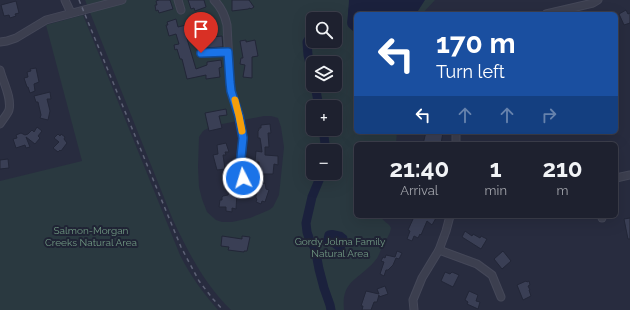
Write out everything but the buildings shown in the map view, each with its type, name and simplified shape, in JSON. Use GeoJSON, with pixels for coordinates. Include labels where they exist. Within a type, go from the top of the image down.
{"type":"FeatureCollection","features":[{"type":"Feature","properties":{"kind":"street"},"geometry":{"type":"LineString","coordinates":[[65,0],[72,13]]}},
{"type":"Feature","properties":{"kind":"street"},"geometry":{"type":"LineString","coordinates":[[0,42],[16,38],[46,20],[118,0]]}},
{"type":"Feature","properties":{"kind":"street"},"geometry":{"type":"LineString","coordinates":[[178,0],[181,10]]}},
{"type":"Feature","properties":{"kind":"street"},"geometry":{"type":"LineString","coordinates":[[214,0],[226,18],[231,91],[239,116],[243,138],[240,167],[243,178]]}},
{"type":"Feature","properties":{"kind":"street"},"geometry":{"type":"LineString","coordinates":[[555,12],[593,3],[598,0]]}},
{"type":"Feature","properties":{"kind":"street"},"geometry":{"type":"LineString","coordinates":[[201,53],[228,52]]}},
{"type":"Feature","properties":{"kind":"street"},"geometry":{"type":"LineString","coordinates":[[0,70],[9,100],[9,109],[0,124]]}},
{"type":"Feature","properties":{"kind":"street"},"geometry":{"type":"LineString","coordinates":[[618,178],[630,175]]}},
{"type":"Feature","properties":{"kind":"street"},"geometry":{"type":"LineString","coordinates":[[414,310],[413,300],[422,278],[439,250],[449,218]]}},
{"type":"Feature","properties":{"kind":"street"},"geometry":{"type":"LineString","coordinates":[[439,250],[477,264],[492,275],[501,297]]}},
{"type":"Feature","properties":{"kind":"green space","name":"Gordy Jolma Family Natural Area"},"geometry":{"type":"Polygon","coordinates":[[[85,0],[435,0],[424,12],[354,12],[354,134],[397,134],[396,142],[354,142],[354,218],[382,218],[391,228],[376,260],[348,287],[345,293],[344,310],[231,310],[213,290],[191,256],[173,220],[85,0]],[[264,116],[212,126],[203,131],[199,137],[199,187],[207,212],[216,220],[222,222],[232,222],[250,218],[273,207],[279,195],[284,147],[281,127],[278,118],[264,116]]]}},
{"type":"Feature","properties":{"kind":"green space","name":"Salmon-Morgan Creeks Natural Area"},"geometry":{"type":"Polygon","coordinates":[[[83,15],[180,255],[197,284],[218,310],[0,310],[0,181],[82,161],[46,25],[83,15]]]}},
{"type":"Feature","properties":{"kind":"water"},"geometry":{"type":"Polygon","coordinates":[[[349,0],[425,0],[417,12],[354,12],[354,31],[350,28],[347,21],[349,0]]]}},
{"type":"Feature","properties":{"kind":"water"},"geometry":{"type":"Polygon","coordinates":[[[333,230],[342,232],[347,236],[348,242],[344,250],[337,251],[323,242],[326,232],[333,230]]]}},
{"type":"Feature","properties":{"kind":"waterway"},"geometry":{"type":"LineString","coordinates":[[307,48],[308,56]]}},
{"type":"Feature","properties":{"kind":"waterway"},"geometry":{"type":"LineString","coordinates":[[316,92],[318,100]]}},
{"type":"Feature","properties":{"kind":"waterway"},"geometry":{"type":"LineString","coordinates":[[324,136],[325,144]]}},
{"type":"Feature","properties":{"kind":"waterway"},"geometry":{"type":"LineString","coordinates":[[319,180],[312,197],[306,223],[310,241],[315,248],[319,269],[331,310]]}},
{"type":"Feature","properties":{"kind":"railway"},"geometry":{"type":"LineString","coordinates":[[79,0],[181,247],[199,281],[223,310]]}},
{"type":"Feature","properties":{"kind":"slow traffic"},"geometry":{"type":"LineString","coordinates":[[235,100],[242,131]]}},
{"type":"Feature","properties":{"kind":"route"},"geometry":{"type":"LineString","coordinates":[[201,53],[228,52],[228,71],[231,91],[241,123],[243,138],[240,167],[243,178]]}}]}
